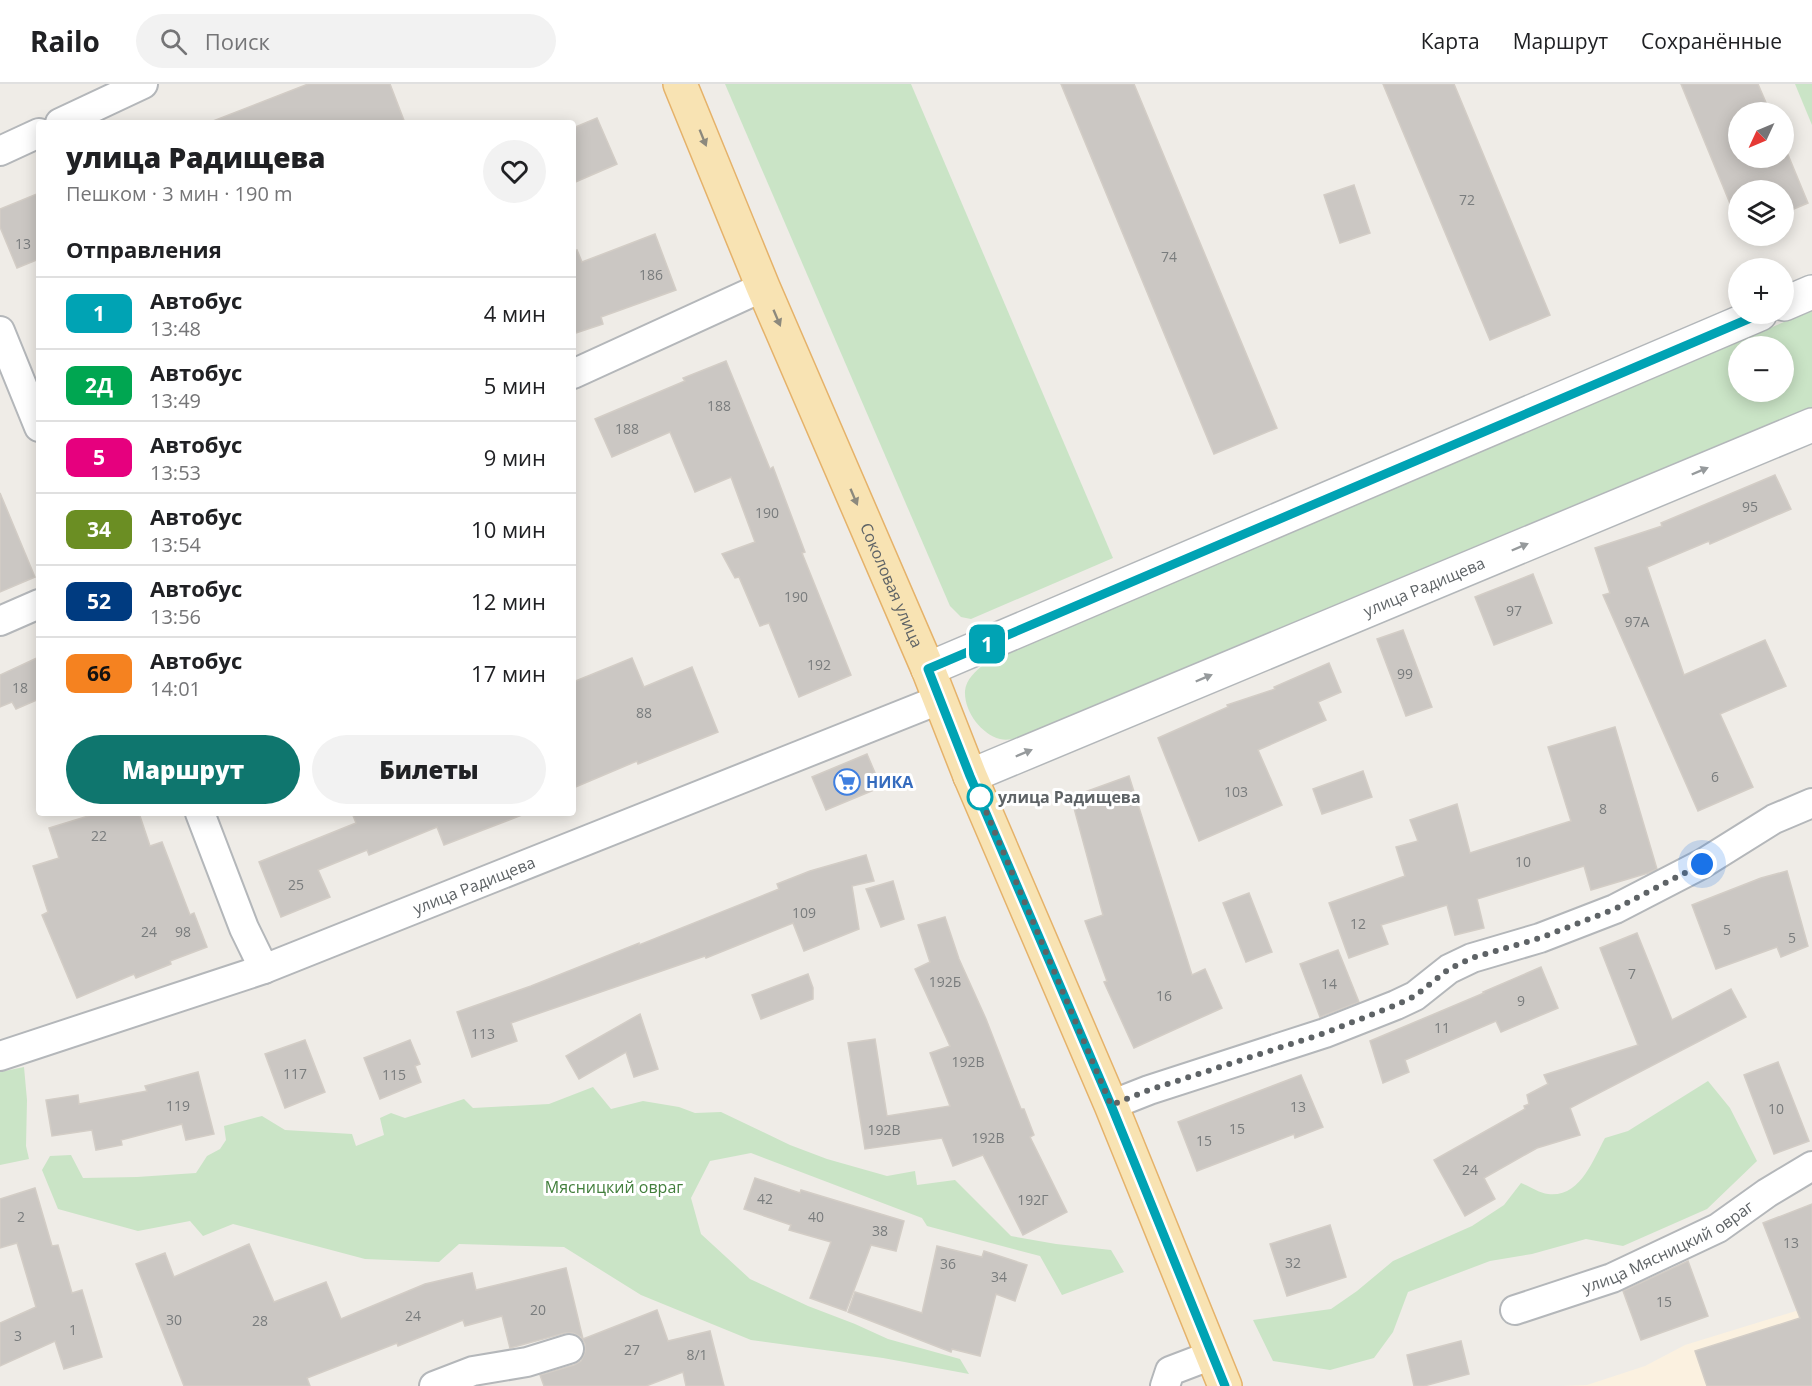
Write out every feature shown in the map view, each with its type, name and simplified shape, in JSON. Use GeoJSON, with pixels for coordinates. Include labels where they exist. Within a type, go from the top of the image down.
{"type":"FeatureCollection","features":[{"type":"Feature","properties":{"kind":"main road","name":"Соколовая улица"},"geometry":{"type":"LineString","coordinates":[[680,84],[763,287],[941,699],[970,776],[1111,1105],[1225,1386]]}},
{"type":"Feature","properties":{"kind":"street"},"geometry":{"type":"LineString","coordinates":[[66,120],[143,84]]}},
{"type":"Feature","properties":{"kind":"street"},"geometry":{"type":"LineString","coordinates":[[0,151],[36,134]]}},
{"type":"Feature","properties":{"kind":"street"},"geometry":{"type":"LineString","coordinates":[[576,373],[763,287]]}},
{"type":"Feature","properties":{"kind":"street"},"geometry":{"type":"LineString","coordinates":[[1794,300],[1812,292]]}},
{"type":"Feature","properties":{"kind":"street"},"geometry":{"type":"LineString","coordinates":[[928,669],[1737,324]]}},
{"type":"Feature","properties":{"kind":"street"},"geometry":{"type":"LineString","coordinates":[[0,331],[36,420]]}},
{"type":"Feature","properties":{"kind":"street","name":"улица Радищева"},"geometry":{"type":"LineString","coordinates":[[970,776],[1812,425]]}},
{"type":"Feature","properties":{"kind":"street"},"geometry":{"type":"LineString","coordinates":[[0,621],[36,605]]}},
{"type":"Feature","properties":{"kind":"street","name":"улица Радищева"},"geometry":{"type":"LineString","coordinates":[[0,1056],[264,969],[941,699]]}},
{"type":"Feature","properties":{"kind":"street"},"geometry":{"type":"LineString","coordinates":[[1111,1105],[1149,1090],[1325,1033],[1396,1005],[1415,996],[1449,969],[1472,958],[1540,938],[1615,909],[1702,864],[1774,819],[1812,803]]}},
{"type":"Feature","properties":{"kind":"street"},"geometry":{"type":"LineString","coordinates":[[201,816],[244,928],[264,969]]}},
{"type":"Feature","properties":{"kind":"street","name":"улица Мясницкий овраг"},"geometry":{"type":"LineString","coordinates":[[1515,1310],[1612,1278],[1718,1228],[1767,1193],[1812,1166]]}},
{"type":"Feature","properties":{"kind":"street"},"geometry":{"type":"LineString","coordinates":[[434,1386],[472,1371],[503,1377],[527,1362],[569,1349]]}},
{"type":"Feature","properties":{"kind":"street"},"geometry":{"type":"LineString","coordinates":[[1165,1386],[1170,1371],[1212,1355]]}},
{"type":"Feature","properties":{"kind":"shaded area"},"geometry":{"type":"Polygon","coordinates":[[[1812,1306],[1812,1386],[1561,1386],[1587,1385],[1645,1366],[1685,1345],[1812,1306]]]}},
{"type":"Feature","properties":{"kind":"green space"},"geometry":{"type":"Polygon","coordinates":[[[725,84],[911,84],[1113,558],[971,619],[961,617],[950,606],[725,84]]]}},
{"type":"Feature","properties":{"kind":"green space"},"geometry":{"type":"Polygon","coordinates":[[[1795,84],[1812,84],[1812,125],[1795,84]]]}},
{"type":"Feature","properties":{"kind":"green space"},"geometry":{"type":"Polygon","coordinates":[[[1812,310],[1812,408],[1024,738],[1003,740],[980,727],[965,699],[967,683],[984,664],[1728,346],[1728,402],[1794,402],[1794,336],[1751,336],[1779,324],[1794,324],[1794,318],[1812,310]]]}},
{"type":"Feature","properties":{"kind":"green space"},"geometry":{"type":"Polygon","coordinates":[[[24,1067],[27,1100],[26,1146],[29,1159],[0,1165],[0,1072],[24,1067]]]}},
{"type":"Feature","properties":{"kind":"green space"},"geometry":{"type":"Polygon","coordinates":[[[1708,1081],[1730,1108],[1757,1161],[1707,1209],[1623,1246],[1586,1239],[1532,1254],[1490,1261],[1408,1292],[1393,1332],[1374,1358],[1330,1370],[1273,1361],[1253,1320],[1331,1309],[1393,1261],[1472,1226],[1504,1205],[1521,1183],[1548,1194],[1559,1194],[1569,1190],[1584,1176],[1605,1138],[1628,1131],[1708,1081]]]}},
{"type":"Feature","properties":{"kind":"green space","name":"Мясницкий овраг"},"geometry":{"type":"Polygon","coordinates":[[[593,1087],[611,1109],[643,1101],[679,1107],[695,1113],[721,1112],[790,1145],[827,1159],[887,1176],[915,1171],[917,1185],[955,1180],[1011,1236],[1111,1250],[1124,1272],[1062,1295],[1040,1256],[927,1226],[922,1218],[751,1153],[710,1161],[691,1198],[701,1234],[750,1279],[888,1339],[960,1359],[969,1374],[883,1358],[751,1340],[641,1295],[564,1247],[459,1244],[439,1262],[365,1259],[233,1224],[203,1236],[190,1221],[138,1231],[58,1209],[42,1170],[50,1156],[71,1155],[83,1178],[196,1173],[207,1156],[220,1149],[226,1140],[224,1126],[262,1116],[285,1130],[352,1134],[356,1146],[384,1135],[380,1118],[391,1113],[405,1118],[464,1099],[473,1108],[549,1104],[593,1087]]]}},
{"type":"Feature","properties":{"kind":"building"},"geometry":{"type":"Polygon","coordinates":[[[308,84],[390,84],[404,120],[216,120],[308,84]]]}},
{"type":"Feature","properties":{"kind":"building"},"geometry":{"type":"Polygon","coordinates":[[[1061,84],[1134,84],[1277,428],[1214,454],[1061,84]]]}},
{"type":"Feature","properties":{"kind":"building"},"geometry":{"type":"Polygon","coordinates":[[[1383,84],[1454,84],[1550,315],[1490,340],[1383,84]]]}},
{"type":"Feature","properties":{"kind":"building"},"geometry":{"type":"Polygon","coordinates":[[[1681,84],[1758,84],[1766,102],[1728,102],[1728,168],[1794,168],[1808,203],[1794,209],[1794,180],[1728,180],[1728,199],[1681,84]]]}},
{"type":"Feature","properties":{"kind":"building"},"geometry":{"type":"Polygon","coordinates":[[[597,118],[617,164],[576,182],[576,127],[597,118]]]}},
{"type":"Feature","properties":{"kind":"building"},"geometry":{"type":"Polygon","coordinates":[[[1354,185],[1370,233],[1340,243],[1324,195],[1354,185]]]}},
{"type":"Feature","properties":{"kind":"building"},"geometry":{"type":"Polygon","coordinates":[[[36,194],[36,260],[17,268],[0,227],[0,209],[36,194]]]}},
{"type":"Feature","properties":{"kind":"building"},"geometry":{"type":"Polygon","coordinates":[[[655,234],[676,290],[601,317],[603,324],[576,333],[576,250],[582,262],[655,234]]]}},
{"type":"Feature","properties":{"kind":"building"},"geometry":{"type":"Polygon","coordinates":[[[726,361],[770,469],[773,467],[805,552],[802,553],[851,675],[799,697],[769,623],[760,626],[739,577],[735,578],[722,554],[755,542],[731,477],[695,492],[670,432],[612,457],[595,419],[685,381],[683,378],[726,361]]]}},
{"type":"Feature","properties":{"kind":"building"},"geometry":{"type":"Polygon","coordinates":[[[1775,475],[1791,509],[1710,544],[1709,541],[1647,567],[1684,675],[1765,640],[1786,686],[1720,714],[1753,787],[1698,811],[1603,595],[1610,593],[1595,548],[1662,526],[1661,523],[1775,475]]]}},
{"type":"Feature","properties":{"kind":"building"},"geometry":{"type":"Polygon","coordinates":[[[0,493],[35,577],[0,592],[0,493]]]}},
{"type":"Feature","properties":{"kind":"building"},"geometry":{"type":"Polygon","coordinates":[[[1533,574],[1552,623],[1494,645],[1475,597],[1533,574]]]}},
{"type":"Feature","properties":{"kind":"building"},"geometry":{"type":"Polygon","coordinates":[[[1403,630],[1432,707],[1406,716],[1377,639],[1403,630]]]}},
{"type":"Feature","properties":{"kind":"building"},"geometry":{"type":"Polygon","coordinates":[[[36,658],[36,700],[16,709],[12,702],[0,707],[0,675],[36,658]]]}},
{"type":"Feature","properties":{"kind":"building"},"geometry":{"type":"Polygon","coordinates":[[[632,658],[644,687],[692,667],[718,732],[638,764],[637,761],[576,787],[576,681],[632,658]]]}},
{"type":"Feature","properties":{"kind":"building"},"geometry":{"type":"Polygon","coordinates":[[[1329,663],[1341,692],[1318,702],[1326,720],[1258,750],[1282,805],[1199,841],[1158,738],[1228,707],[1227,705],[1275,689],[1274,687],[1329,663]]]}},
{"type":"Feature","properties":{"kind":"building"},"geometry":{"type":"Polygon","coordinates":[[[1615,727],[1657,869],[1591,890],[1584,866],[1477,899],[1484,928],[1455,935],[1447,905],[1381,925],[1388,944],[1349,958],[1329,903],[1405,876],[1396,847],[1418,841],[1410,820],[1457,804],[1470,853],[1571,821],[1548,747],[1615,727]]]}},
{"type":"Feature","properties":{"kind":"building","name":"НИКА"},"geometry":{"type":"Polygon","coordinates":[[[867,754],[881,787],[826,810],[812,777],[867,754]]]}},
{"type":"Feature","properties":{"kind":"building"},"geometry":{"type":"Polygon","coordinates":[[[1363,771],[1372,797],[1322,814],[1313,789],[1363,771]]]}},
{"type":"Feature","properties":{"kind":"building"},"geometry":{"type":"Polygon","coordinates":[[[1129,776],[1192,975],[1205,969],[1222,1008],[1134,1048],[1104,982],[1107,981],[1085,921],[1103,915],[1071,797],[1129,776]]]}},
{"type":"Feature","properties":{"kind":"building"},"geometry":{"type":"Polygon","coordinates":[[[88,816],[140,816],[150,846],[162,842],[190,915],[194,913],[207,947],[170,961],[171,964],[136,978],[134,974],[77,998],[42,915],[48,912],[33,866],[59,858],[49,828],[88,816]]]}},
{"type":"Feature","properties":{"kind":"building"},"geometry":{"type":"Polygon","coordinates":[[[353,816],[519,816],[444,845],[437,827],[369,855],[367,850],[318,870],[330,897],[281,917],[259,862],[356,823],[353,816]]]}},
{"type":"Feature","properties":{"kind":"building"},"geometry":{"type":"Polygon","coordinates":[[[866,855],[874,881],[852,886],[859,929],[804,951],[793,923],[706,958],[705,956],[511,1023],[517,1041],[472,1057],[457,1012],[531,986],[639,943],[639,945],[779,889],[777,884],[810,871],[866,855]]]}},
{"type":"Feature","properties":{"kind":"building"},"geometry":{"type":"Polygon","coordinates":[[[1787,871],[1808,946],[1781,957],[1777,947],[1716,969],[1692,905],[1761,878],[1787,871]]]}},
{"type":"Feature","properties":{"kind":"building"},"geometry":{"type":"Polygon","coordinates":[[[893,881],[904,919],[881,927],[866,889],[893,881]]]}},
{"type":"Feature","properties":{"kind":"building"},"geometry":{"type":"Polygon","coordinates":[[[1249,893],[1272,952],[1246,962],[1223,903],[1249,893]]]}},
{"type":"Feature","properties":{"kind":"building"},"geometry":{"type":"Polygon","coordinates":[[[945,917],[959,959],[986,1019],[1021,1109],[1024,1109],[1034,1135],[1030,1137],[1067,1212],[1023,1235],[983,1155],[953,1166],[942,1138],[865,1149],[848,1043],[875,1039],[887,1116],[950,1106],[930,1053],[950,1046],[915,969],[930,962],[918,925],[945,917]]]}},
{"type":"Feature","properties":{"kind":"building"},"geometry":{"type":"Polygon","coordinates":[[[1637,933],[1672,1020],[1731,989],[1746,1017],[1570,1108],[1580,1135],[1537,1148],[1484,1178],[1495,1199],[1465,1216],[1434,1160],[1525,1109],[1524,1106],[1529,1104],[1527,1095],[1548,1084],[1544,1075],[1638,1045],[1600,948],[1637,933]]]}},
{"type":"Feature","properties":{"kind":"building"},"geometry":{"type":"Polygon","coordinates":[[[1338,950],[1359,1002],[1320,1017],[1300,964],[1338,950]]]}},
{"type":"Feature","properties":{"kind":"building"},"geometry":{"type":"Polygon","coordinates":[[[1541,967],[1558,1008],[1501,1032],[1496,1021],[1405,1060],[1409,1072],[1383,1083],[1370,1041],[1541,967]]]}},
{"type":"Feature","properties":{"kind":"building"},"geometry":{"type":"Polygon","coordinates":[[[808,974],[813,988],[813,999],[761,1019],[752,995],[808,974]]]}},
{"type":"Feature","properties":{"kind":"building"},"geometry":{"type":"Polygon","coordinates":[[[640,1014],[658,1069],[634,1077],[626,1052],[579,1079],[566,1056],[640,1014]]]}},
{"type":"Feature","properties":{"kind":"building"},"geometry":{"type":"Polygon","coordinates":[[[305,1040],[325,1092],[285,1108],[265,1054],[305,1040]]]}},
{"type":"Feature","properties":{"kind":"building"},"geometry":{"type":"Polygon","coordinates":[[[410,1040],[420,1064],[415,1066],[421,1082],[380,1099],[364,1058],[410,1040]]]}},
{"type":"Feature","properties":{"kind":"building"},"geometry":{"type":"Polygon","coordinates":[[[1778,1062],[1809,1141],[1774,1154],[1744,1075],[1778,1062]]]}},
{"type":"Feature","properties":{"kind":"building"},"geometry":{"type":"Polygon","coordinates":[[[198,1072],[214,1134],[186,1140],[182,1124],[121,1140],[122,1145],[96,1150],[92,1130],[52,1136],[46,1100],[78,1095],[79,1104],[147,1091],[145,1086],[198,1072]]]}},
{"type":"Feature","properties":{"kind":"building"},"geometry":{"type":"Polygon","coordinates":[[[1301,1075],[1323,1127],[1295,1138],[1294,1134],[1197,1171],[1178,1122],[1301,1075]]]}},
{"type":"Feature","properties":{"kind":"building"},"geometry":{"type":"Polygon","coordinates":[[[755,1178],[800,1193],[801,1190],[904,1221],[896,1251],[871,1245],[846,1311],[810,1298],[831,1242],[789,1230],[791,1225],[744,1209],[755,1178]]]}},
{"type":"Feature","properties":{"kind":"building"},"geometry":{"type":"Polygon","coordinates":[[[35,1188],[52,1246],[58,1245],[72,1293],[82,1290],[102,1357],[64,1369],[55,1341],[0,1366],[0,1323],[36,1307],[17,1243],[0,1248],[0,1199],[35,1188]]]}},
{"type":"Feature","properties":{"kind":"building"},"geometry":{"type":"Polygon","coordinates":[[[1812,1204],[1812,1386],[1707,1386],[1695,1351],[1800,1318],[1763,1223],[1812,1204]]]}},
{"type":"Feature","properties":{"kind":"building"},"geometry":{"type":"Polygon","coordinates":[[[1330,1225],[1346,1277],[1287,1296],[1270,1244],[1330,1225]]]}},
{"type":"Feature","properties":{"kind":"building"},"geometry":{"type":"Polygon","coordinates":[[[249,1244],[274,1302],[326,1282],[341,1319],[425,1284],[472,1273],[476,1290],[566,1268],[583,1339],[657,1310],[668,1341],[710,1331],[724,1386],[686,1386],[683,1372],[646,1386],[544,1386],[540,1375],[581,1361],[585,1352],[585,1344],[581,1337],[573,1333],[565,1333],[510,1348],[502,1316],[465,1326],[463,1320],[398,1346],[397,1343],[307,1378],[310,1386],[184,1386],[136,1264],[165,1253],[174,1277],[249,1244]]]}},
{"type":"Feature","properties":{"kind":"building"},"geometry":{"type":"Polygon","coordinates":[[[937,1246],[982,1257],[984,1251],[1027,1265],[1015,1301],[996,1294],[980,1356],[952,1349],[951,1352],[848,1312],[855,1292],[922,1313],[937,1246]]]}},
{"type":"Feature","properties":{"kind":"building"},"geometry":{"type":"Polygon","coordinates":[[[1688,1261],[1708,1316],[1641,1340],[1623,1291],[1688,1261]]]}},
{"type":"Feature","properties":{"kind":"building"},"geometry":{"type":"Polygon","coordinates":[[[1461,1341],[1469,1374],[1424,1386],[1414,1386],[1407,1355],[1461,1341]]]}},
{"type":"Feature","properties":{"kind":"bus line","name":"1"},"geometry":{"type":"LineString","coordinates":[[1225,1386],[1111,1105],[970,776],[928,669],[1736,324]]}},
{"type":"Feature","properties":{"kind":"place","name":"НИКА"},"geometry":{"type":"Point","coordinates":[847,782]}},
{"type":"Feature","properties":{"kind":"place","name":"улица Радищева"},"geometry":{"type":"Point","coordinates":[980,797]}},
{"type":"Feature","properties":{"kind":"route"},"geometry":{"type":"LineString","coordinates":[[980,797],[979,795],[1111,1105],[1149,1090],[1325,1033],[1396,1005],[1415,996],[1449,969],[1472,958],[1540,938],[1615,909],[1702,864]]}}]}
